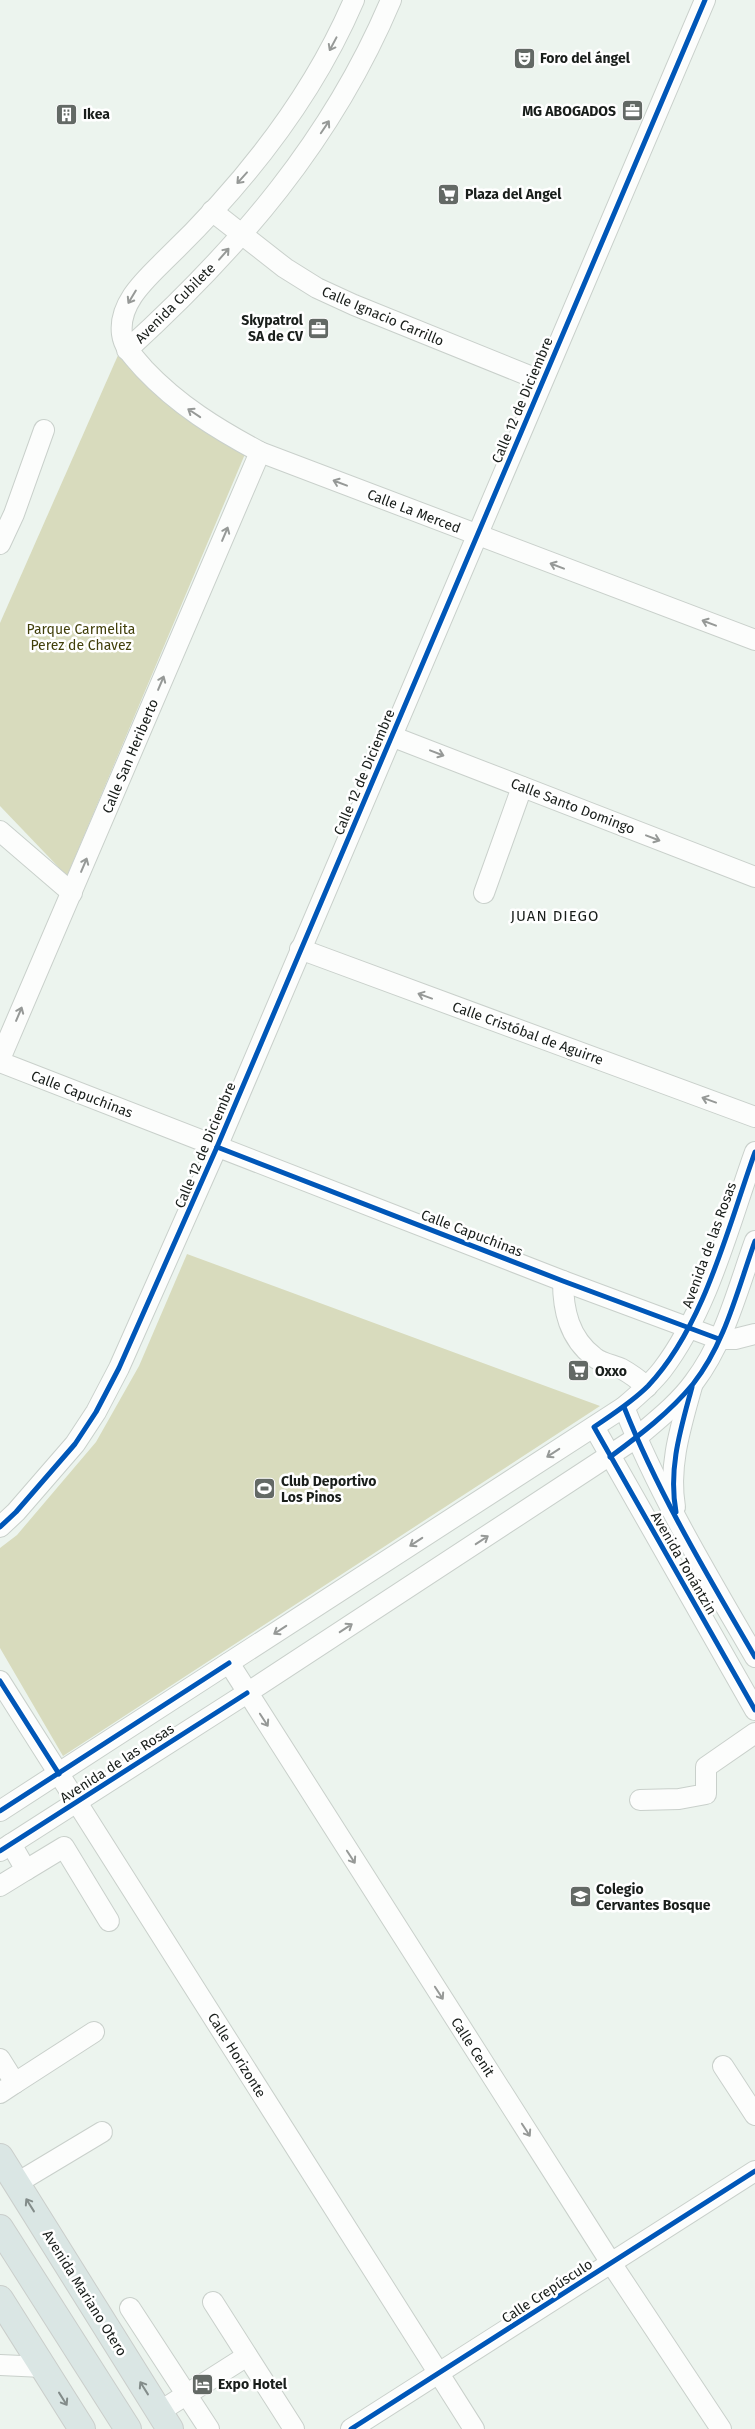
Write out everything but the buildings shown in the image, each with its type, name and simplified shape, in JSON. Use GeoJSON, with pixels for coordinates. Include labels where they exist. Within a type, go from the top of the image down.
{"type":"FeatureCollection","features":[{"type":"Feature","properties":{"kind":"main road","name":"Avenida Mariano Otero"},"geometry":{"type":"LineString","coordinates":[[0,2158],[166,2424]]}},
{"type":"Feature","properties":{"kind":"main road"},"geometry":{"type":"LineString","coordinates":[[0,2228],[128,2429]]}},
{"type":"Feature","properties":{"kind":"main road"},"geometry":{"type":"LineString","coordinates":[[0,2299],[7,2327],[43,2367],[82,2429]]}},
{"type":"Feature","properties":{"kind":"main road"},"geometry":{"type":"LineString","coordinates":[[102,2388],[122,2429]]}},
{"type":"Feature","properties":{"kind":"street","name":"Avenida Cubilete"},"geometry":{"type":"LineString","coordinates":[[354,0],[325,58],[279,132],[212,211],[141,283],[130,301],[122,323],[122,335],[127,350],[192,288],[241,235],[301,163],[329,121],[357,73],[391,0]]}},
{"type":"Feature","properties":{"kind":"street","name":"Calle 12 de Diciembre"},"geometry":{"type":"LineString","coordinates":[[0,1527],[55,1469],[75,1444],[96,1412],[119,1368],[216,1147],[705,0]]}},
{"type":"Feature","properties":{"kind":"street","name":"Calle Ignacio Carrillo"},"geometry":{"type":"LineString","coordinates":[[212,211],[285,268],[317,288],[354,305],[542,381]]}},
{"type":"Feature","properties":{"kind":"street","name":"Calle La Merced"},"geometry":{"type":"LineString","coordinates":[[127,350],[160,385],[187,409],[220,431],[260,452],[755,640]]}},
{"type":"Feature","properties":{"kind":"street"},"geometry":{"type":"LineString","coordinates":[[0,544],[14,514],[44,430]]}},
{"type":"Feature","properties":{"kind":"street","name":"Calle San Heriberto"},"geometry":{"type":"LineString","coordinates":[[0,1061],[260,452]]}},
{"type":"Feature","properties":{"kind":"street","name":"Calle Santo Domingo"},"geometry":{"type":"LineString","coordinates":[[391,736],[755,877]]}},
{"type":"Feature","properties":{"kind":"street"},"geometry":{"type":"LineString","coordinates":[[484,893],[522,786]]}},
{"type":"Feature","properties":{"kind":"street"},"geometry":{"type":"LineString","coordinates":[[0,831],[72,893]]}},
{"type":"Feature","properties":{"kind":"street","name":"Calle Cristóbal de Aguirre"},"geometry":{"type":"LineString","coordinates":[[300,950],[755,1117]]}},
{"type":"Feature","properties":{"kind":"street","name":"Calle Capuchinas"},"geometry":{"type":"LineString","coordinates":[[0,1061],[216,1147],[719,1339],[735,1339],[755,1334]]}},
{"type":"Feature","properties":{"kind":"street","name":"Avenida de las Rosas"},"geometry":{"type":"LineString","coordinates":[[0,1811],[594,1427],[624,1407],[647,1387],[662,1370],[689,1327],[704,1296],[755,1152]]}},
{"type":"Feature","properties":{"kind":"street","name":"Avenida de las Rosas"},"geometry":{"type":"LineString","coordinates":[[5,1848],[247,1693],[610,1457],[636,1438],[663,1415],[693,1384],[719,1339],[755,1241]]}},
{"type":"Feature","properties":{"kind":"street"},"geometry":{"type":"LineString","coordinates":[[563,1281],[563,1303],[568,1324],[579,1342],[595,1358],[622,1369],[647,1387]]}},
{"type":"Feature","properties":{"kind":"street"},"geometry":{"type":"LineString","coordinates":[[678,1524],[674,1499],[674,1459],[693,1384]]}},
{"type":"Feature","properties":{"kind":"street","name":"Avenida Tonántzin"},"geometry":{"type":"LineString","coordinates":[[624,1407],[636,1438],[678,1524],[755,1657]]}},
{"type":"Feature","properties":{"kind":"street","name":"Avenida Tonántzin"},"geometry":{"type":"LineString","coordinates":[[594,1427],[755,1710]]}},
{"type":"Feature","properties":{"kind":"street","name":"Calle Cenit"},"geometry":{"type":"LineString","coordinates":[[229,1663],[611,2263],[721,2429]]}},
{"type":"Feature","properties":{"kind":"street","name":"Calle Horizonte"},"geometry":{"type":"LineString","coordinates":[[0,1681],[474,2429]]}},
{"type":"Feature","properties":{"kind":"street"},"geometry":{"type":"LineString","coordinates":[[640,1800],[706,1794],[706,1767],[755,1733]]}},
{"type":"Feature","properties":{"kind":"street"},"geometry":{"type":"LineString","coordinates":[[0,1886],[64,1847],[109,1921]]}},
{"type":"Feature","properties":{"kind":"street"},"geometry":{"type":"LineString","coordinates":[[5,1848],[26,1870]]}},
{"type":"Feature","properties":{"kind":"street"},"geometry":{"type":"LineString","coordinates":[[0,2059],[8,2088],[94,2032]]}},
{"type":"Feature","properties":{"kind":"street"},"geometry":{"type":"LineString","coordinates":[[723,2066],[755,2115]]}},
{"type":"Feature","properties":{"kind":"street"},"geometry":{"type":"LineString","coordinates":[[17,2183],[102,2132]]}},
{"type":"Feature","properties":{"kind":"street","name":"Calle Crepúsculo"},"geometry":{"type":"LineString","coordinates":[[351,2429],[755,2171]]}},
{"type":"Feature","properties":{"kind":"street"},"geometry":{"type":"LineString","coordinates":[[213,2302],[294,2429]]}},
{"type":"Feature","properties":{"kind":"street"},"geometry":{"type":"LineString","coordinates":[[130,2308],[209,2429]]}},
{"type":"Feature","properties":{"kind":"street"},"geometry":{"type":"LineString","coordinates":[[166,2424],[186,2395],[247,2356]]}},
{"type":"Feature","properties":{"kind":"street"},"geometry":{"type":"LineString","coordinates":[[0,2365],[43,2367]]}},
{"type":"Feature","properties":{"kind":"green space","name":"Parque Carmelita Perez de Chavez"},"geometry":{"type":"Polygon","coordinates":[[[119,353],[245,454],[67,876],[0,806],[0,623],[119,353]]]}},
{"type":"Feature","properties":{"kind":"green space","name":"Club Deportivo Los Pinos"},"geometry":{"type":"Polygon","coordinates":[[[187,1254],[600,1406],[63,1756],[0,1648],[0,1548],[17,1535],[96,1442],[139,1366],[187,1254]]]}},
{"type":"Feature","properties":{"kind":"cycle path"},"geometry":{"type":"LineString","coordinates":[[0,1527],[16,1512],[75,1444],[96,1412],[119,1368],[217,1147],[705,0]]}},
{"type":"Feature","properties":{"kind":"cycle path"},"geometry":{"type":"LineString","coordinates":[[217,1147],[563,1281],[719,1339]]}},
{"type":"Feature","properties":{"kind":"cycle path"},"geometry":{"type":"LineString","coordinates":[[755,1152],[712,1275],[685,1335],[668,1362],[648,1386],[629,1403],[594,1427],[755,1710]]}},
{"type":"Feature","properties":{"kind":"cycle path"},"geometry":{"type":"LineString","coordinates":[[610,1457],[665,1414],[693,1384],[704,1368],[730,1315],[755,1241]]}},
{"type":"Feature","properties":{"kind":"cycle path"},"geometry":{"type":"LineString","coordinates":[[676,1512],[674,1480],[677,1448],[692,1387]]}},
{"type":"Feature","properties":{"kind":"cycle path"},"geometry":{"type":"LineString","coordinates":[[624,1407],[668,1503],[755,1657]]}},
{"type":"Feature","properties":{"kind":"cycle path"},"geometry":{"type":"LineString","coordinates":[[0,1811],[229,1663]]}},
{"type":"Feature","properties":{"kind":"cycle path"},"geometry":{"type":"LineString","coordinates":[[0,1681],[59,1774]]}},
{"type":"Feature","properties":{"kind":"cycle path"},"geometry":{"type":"LineString","coordinates":[[0,1851],[247,1693]]}},
{"type":"Feature","properties":{"kind":"cycle path"},"geometry":{"type":"LineString","coordinates":[[351,2429],[755,2171]]}},
{"type":"Feature","properties":{"kind":"place","name":"Foro del ángel"},"geometry":{"type":"Point","coordinates":[524,58]}},
{"type":"Feature","properties":{"kind":"place","name":"MG ABOGADOS"},"geometry":{"type":"Point","coordinates":[632,111]}},
{"type":"Feature","properties":{"kind":"place","name":"Ikea"},"geometry":{"type":"Point","coordinates":[67,114]}},
{"type":"Feature","properties":{"kind":"place","name":"Plaza del Angel"},"geometry":{"type":"Point","coordinates":[449,194]}},
{"type":"Feature","properties":{"kind":"place","name":"Skypatrol SA de CV"},"geometry":{"type":"Point","coordinates":[319,328]}},
{"type":"Feature","properties":{"kind":"place","name":"Oxxo"},"geometry":{"type":"Point","coordinates":[579,1371]}},
{"type":"Feature","properties":{"kind":"place","name":"Club Deportivo Los Pinos"},"geometry":{"type":"Point","coordinates":[265,1489]}},
{"type":"Feature","properties":{"kind":"place","name":"Colegio Cervantes Bosque"},"geometry":{"type":"Point","coordinates":[580,1897]}},
{"type":"Feature","properties":{"kind":"place","name":"Expo Hotel"},"geometry":{"type":"Point","coordinates":[202,2384]}},
{"type":"Feature","properties":{"kind":"district","name":"JUAN DIEGO"},"geometry":{"type":"Point","coordinates":[555,916]}}]}
